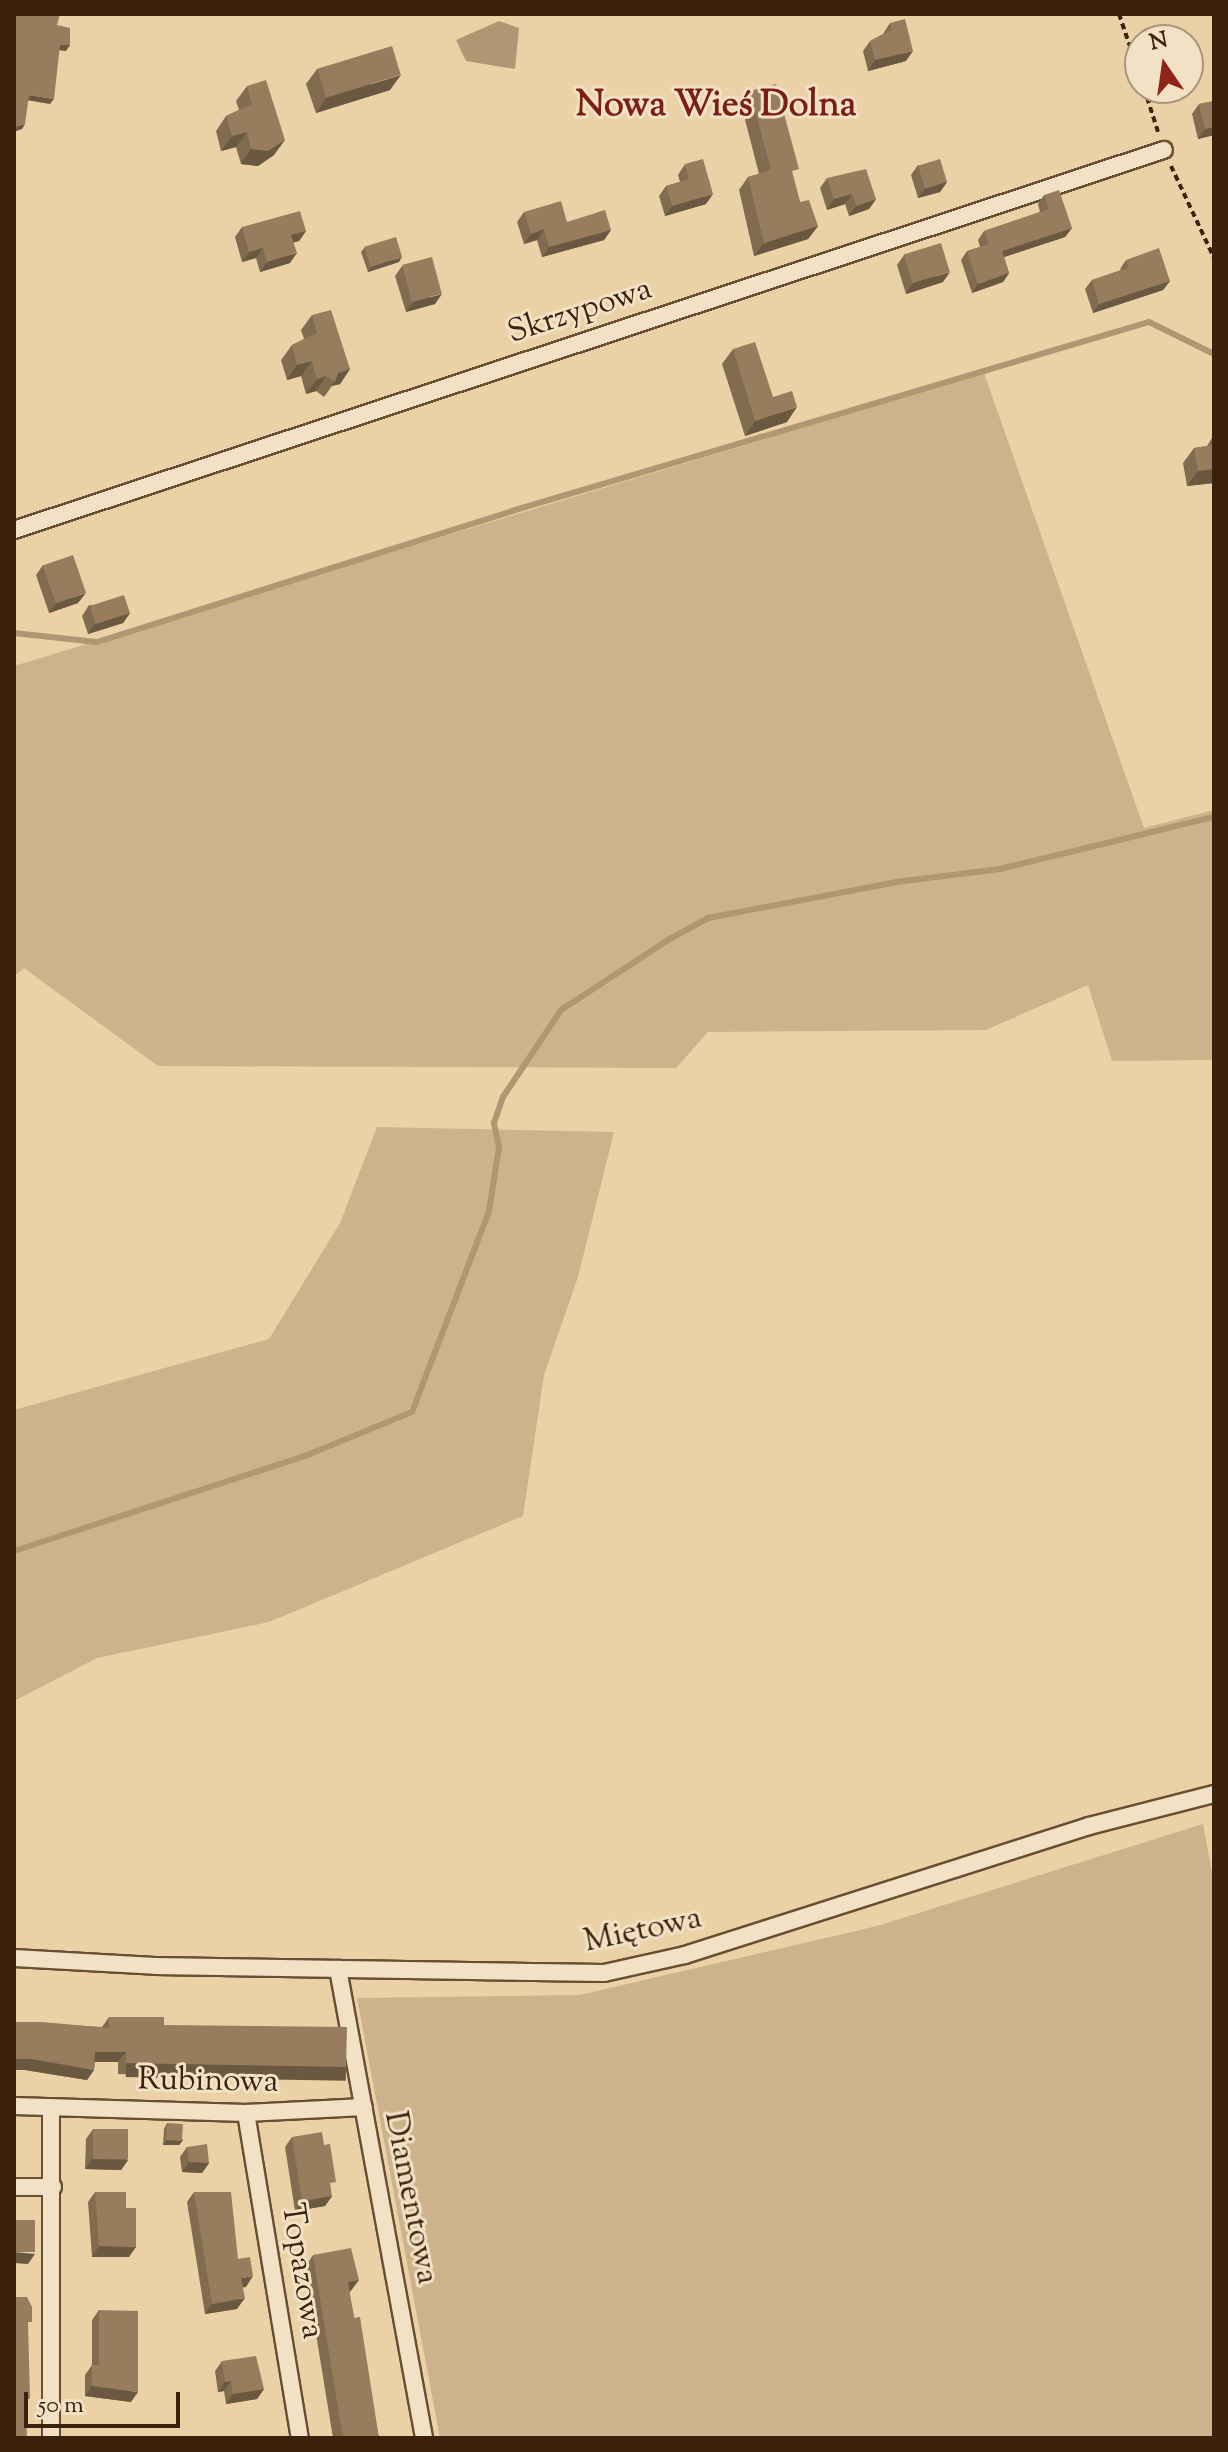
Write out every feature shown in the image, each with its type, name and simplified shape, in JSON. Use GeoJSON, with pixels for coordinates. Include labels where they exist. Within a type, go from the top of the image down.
{"type":"FeatureCollection","features":[{"type":"Feature","properties":{"kind":"street","name":"Skrzypowa"},"geometry":{"type":"LineString","coordinates":[[14,530],[1164,150]]}},
{"type":"Feature","properties":{"kind":"street","name":"Miętowa"},"geometry":{"type":"LineString","coordinates":[[14,1958],[577,1974],[626,1970],[1089,1826],[1214,1794]]}},
{"type":"Feature","properties":{"kind":"street","name":"Diamentowa"},"geometry":{"type":"LineString","coordinates":[[338,1969],[424,2438]]}},
{"type":"Feature","properties":{"kind":"street","name":"Rubinowa"},"geometry":{"type":"LineString","coordinates":[[14,2106],[246,2113],[364,2107]]}},
{"type":"Feature","properties":{"kind":"street"},"geometry":{"type":"LineString","coordinates":[[51,2107],[51,2438]]}},
{"type":"Feature","properties":{"kind":"street","name":"Topazowa"},"geometry":{"type":"LineString","coordinates":[[246,2113],[300,2438]]}},
{"type":"Feature","properties":{"kind":"street"},"geometry":{"type":"LineString","coordinates":[[14,2187],[53,2187]]}},
{"type":"Feature","properties":{"kind":"path"},"geometry":{"type":"LineString","coordinates":[[1149,104],[1164,150],[1214,258]]}},
{"type":"Feature","properties":{"kind":"shaded area"},"geometry":{"type":"Polygon","coordinates":[[[499,21],[519,28],[515,69],[466,61],[456,40],[499,21]]]}},
{"type":"Feature","properties":{"kind":"shaded area"},"geometry":{"type":"Polygon","coordinates":[[[984,373],[1144,828],[1214,810],[1214,1060],[1112,1061],[1088,985],[986,1030],[708,1032],[676,1068],[158,1066],[24,968],[14,976],[14,666],[984,373]]]}},
{"type":"Feature","properties":{"kind":"shaded area"},"geometry":{"type":"Polygon","coordinates":[[[377,1127],[614,1132],[578,1277],[544,1375],[523,1516],[269,1622],[97,1658],[14,1701],[14,1410],[269,1339],[340,1223],[377,1127]]]}},
{"type":"Feature","properties":{"kind":"shaded area"},"geometry":{"type":"Polygon","coordinates":[[[1203,1824],[1214,1884],[1214,2438],[440,2438],[357,1998],[580,1995],[877,1926],[1203,1824]]]}},
{"type":"Feature","properties":{"kind":"building"},"geometry":{"type":"Polygon","coordinates":[[[14,14],[60,14],[57,25],[70,28],[70,45],[60,45],[54,99],[29,95],[25,124],[14,127],[14,14]]]}},
{"type":"Feature","properties":{"kind":"building"},"geometry":{"type":"Polygon","coordinates":[[[905,19],[913,51],[875,60],[870,41],[891,30],[890,23],[905,19]]]}},
{"type":"Feature","properties":{"kind":"building"},"geometry":{"type":"Polygon","coordinates":[[[392,46],[401,75],[326,97],[317,69],[392,46]]]}},
{"type":"Feature","properties":{"kind":"building"},"geometry":{"type":"Polygon","coordinates":[[[266,80],[285,140],[268,151],[251,149],[247,132],[232,136],[226,116],[252,104],[247,86],[266,80]]]}},
{"type":"Feature","properties":{"kind":"building"},"geometry":{"type":"Polygon","coordinates":[[[776,84],[799,169],[792,171],[800,202],[809,200],[818,226],[764,243],[748,177],[771,170],[750,91],[776,84]]]}},
{"type":"Feature","properties":{"kind":"building"},"geometry":{"type":"Polygon","coordinates":[[[1214,101],[1214,127],[1205,129],[1199,104],[1214,101]]]}},
{"type":"Feature","properties":{"kind":"building"},"geometry":{"type":"Polygon","coordinates":[[[703,159],[713,194],[672,206],[666,186],[689,179],[685,164],[703,159]]]}},
{"type":"Feature","properties":{"kind":"building"},"geometry":{"type":"Polygon","coordinates":[[[940,159],[947,182],[925,189],[918,166],[940,159]]]}},
{"type":"Feature","properties":{"kind":"building"},"geometry":{"type":"Polygon","coordinates":[[[866,169],[876,199],[856,206],[852,194],[834,199],[827,178],[866,169]]]}},
{"type":"Feature","properties":{"kind":"building"},"geometry":{"type":"Polygon","coordinates":[[[1059,190],[1072,228],[1002,251],[1009,273],[978,284],[967,251],[989,244],[984,231],[1049,209],[1044,195],[1059,190]]]}},
{"type":"Feature","properties":{"kind":"building"},"geometry":{"type":"Polygon","coordinates":[[[561,201],[567,222],[605,210],[611,230],[549,247],[544,229],[531,234],[524,212],[561,201]]]}},
{"type":"Feature","properties":{"kind":"building"},"geometry":{"type":"Polygon","coordinates":[[[300,211],[306,231],[291,235],[297,253],[267,262],[263,248],[249,252],[242,227],[300,211]]]}},
{"type":"Feature","properties":{"kind":"building"},"geometry":{"type":"Polygon","coordinates":[[[396,237],[402,257],[371,267],[364,247],[396,237]]]}},
{"type":"Feature","properties":{"kind":"building"},"geometry":{"type":"Polygon","coordinates":[[[941,243],[950,272],[912,283],[904,254],[941,243]]]}},
{"type":"Feature","properties":{"kind":"building"},"geometry":{"type":"Polygon","coordinates":[[[1159,248],[1170,281],[1099,304],[1092,280],[1129,268],[1126,260],[1159,248]]]}},
{"type":"Feature","properties":{"kind":"building"},"geometry":{"type":"Polygon","coordinates":[[[432,257],[442,294],[412,302],[402,265],[432,257]]]}},
{"type":"Feature","properties":{"kind":"building"},"geometry":{"type":"Polygon","coordinates":[[[331,310],[350,369],[338,373],[335,382],[326,376],[317,379],[312,361],[297,365],[292,345],[317,333],[312,315],[331,310]]]}},
{"type":"Feature","properties":{"kind":"building"},"geometry":{"type":"Polygon","coordinates":[[[755,342],[773,397],[792,391],[797,407],[755,421],[733,349],[755,342]]]}},
{"type":"Feature","properties":{"kind":"building"},"geometry":{"type":"Polygon","coordinates":[[[1214,445],[1214,469],[1198,471],[1194,448],[1214,445]]]}},
{"type":"Feature","properties":{"kind":"building"},"geometry":{"type":"Polygon","coordinates":[[[73,555],[86,593],[56,603],[43,565],[73,555]]]}},
{"type":"Feature","properties":{"kind":"building"},"geometry":{"type":"Polygon","coordinates":[[[124,595],[130,613],[96,624],[90,606],[124,595]]]}},
{"type":"Feature","properties":{"kind":"building"},"geometry":{"type":"Polygon","coordinates":[[[109,2017],[164,2017],[164,2025],[347,2027],[346,2067],[126,2063],[126,2052],[95,2052],[94,2070],[32,2059],[14,2059],[14,2022],[109,2028],[109,2017]]]}},
{"type":"Feature","properties":{"kind":"building"},"geometry":{"type":"Polygon","coordinates":[[[167,2123],[183,2124],[182,2141],[166,2140],[167,2123]]]}},
{"type":"Feature","properties":{"kind":"building"},"geometry":{"type":"Polygon","coordinates":[[[93,2129],[128,2129],[128,2159],[93,2159],[93,2129]]]}},
{"type":"Feature","properties":{"kind":"building"},"geometry":{"type":"Polygon","coordinates":[[[322,2132],[324,2145],[330,2144],[336,2182],[330,2183],[332,2196],[302,2201],[292,2137],[322,2132]]]}},
{"type":"Feature","properties":{"kind":"building"},"geometry":{"type":"Polygon","coordinates":[[[207,2144],[209,2163],[189,2162],[187,2147],[207,2144]]]}},
{"type":"Feature","properties":{"kind":"building"},"geometry":{"type":"Polygon","coordinates":[[[95,2192],[126,2192],[126,2208],[136,2208],[136,2247],[99,2246],[95,2192]]]}},
{"type":"Feature","properties":{"kind":"building"},"geometry":{"type":"Polygon","coordinates":[[[194,2192],[231,2192],[238,2259],[250,2257],[253,2276],[241,2278],[245,2298],[212,2304],[194,2192]]]}},
{"type":"Feature","properties":{"kind":"building"},"geometry":{"type":"Polygon","coordinates":[[[14,2220],[35,2220],[35,2252],[14,2252],[14,2220]]]}},
{"type":"Feature","properties":{"kind":"building"},"geometry":{"type":"Polygon","coordinates":[[[351,2248],[359,2280],[348,2282],[354,2318],[360,2317],[379,2438],[343,2438],[313,2255],[351,2248]]]}},
{"type":"Feature","properties":{"kind":"building"},"geometry":{"type":"Polygon","coordinates":[[[14,2297],[27,2297],[32,2307],[32,2322],[28,2322],[30,2399],[26,2399],[27,2438],[14,2438],[14,2297]]]}},
{"type":"Feature","properties":{"kind":"building"},"geometry":{"type":"Polygon","coordinates":[[[99,2310],[138,2311],[138,2392],[92,2386],[92,2365],[99,2365],[99,2310]]]}},
{"type":"Feature","properties":{"kind":"building"},"geometry":{"type":"Polygon","coordinates":[[[256,2356],[264,2389],[233,2394],[231,2381],[225,2382],[222,2361],[256,2356]]]}},
{"type":"Feature","properties":{"kind":"waterway"},"geometry":{"type":"LineString","coordinates":[[14,633],[97,642],[512,511],[1149,322],[1214,354]]}},
{"type":"Feature","properties":{"kind":"waterway"},"geometry":{"type":"LineString","coordinates":[[14,1551],[310,1454],[412,1412],[489,1211],[499,1147],[494,1123],[503,1097],[561,1010],[668,940],[708,918],[896,882],[1000,869],[1214,817]]}},
{"type":"Feature","properties":{"kind":"district","name":"Nowa Wieś Dolna"},"geometry":{"type":"Point","coordinates":[716,107]}}]}
